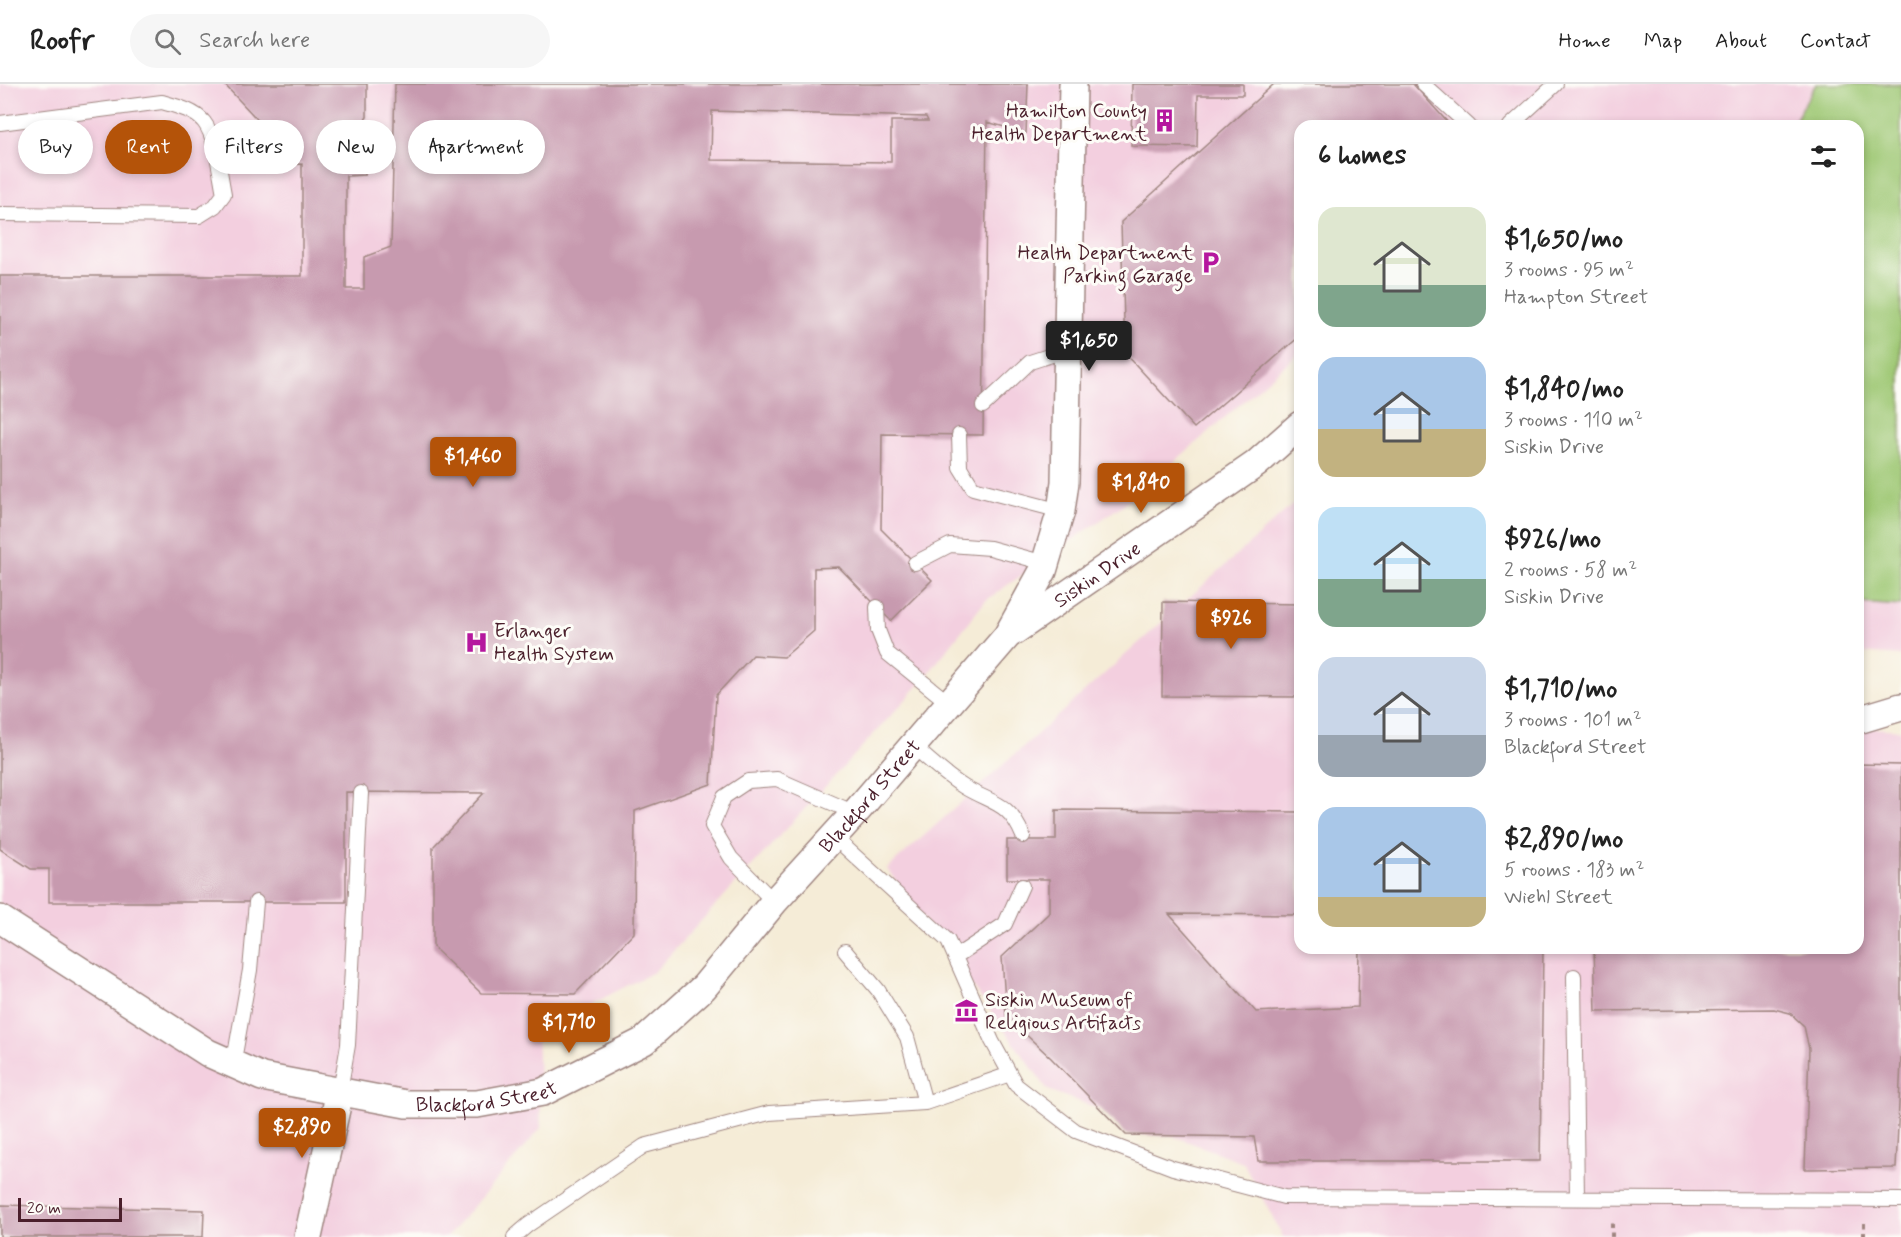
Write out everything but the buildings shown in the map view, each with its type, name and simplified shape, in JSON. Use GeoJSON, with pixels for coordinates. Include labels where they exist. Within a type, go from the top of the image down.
{"type":"FeatureCollection","features":[{"type":"Feature","properties":{"kind":"street"},"geometry":{"type":"LineString","coordinates":[[1007,636],[1043,571],[1061,511],[1065,482],[1073,84]]}},
{"type":"Feature","properties":{"kind":"street","name":"Siskin Drive"},"geometry":{"type":"LineString","coordinates":[[1007,636],[1256,464],[1294,430]]}},
{"type":"Feature","properties":{"kind":"street","name":"Blackford Street"},"geometry":{"type":"LineString","coordinates":[[0,919],[208,1053],[261,1077],[406,1104],[477,1104],[543,1092],[644,1041],[704,987],[774,902],[834,837],[1007,636]]}},
{"type":"Feature","properties":{"kind":"street"},"geometry":{"type":"LineString","coordinates":[[1864,718],[1901,707]]}},
{"type":"Feature","properties":{"kind":"street"},"geometry":{"type":"LineString","coordinates":[[308,1237],[340,1091]]}},
{"type":"Feature","properties":{"kind":"lane"},"geometry":{"type":"LineString","coordinates":[[1423,84],[1462,120]]}},
{"type":"Feature","properties":{"kind":"lane"},"geometry":{"type":"LineString","coordinates":[[1517,120],[1556,84]]}},
{"type":"Feature","properties":{"kind":"lane"},"geometry":{"type":"LineString","coordinates":[[0,123],[162,102],[183,108],[203,121],[212,137],[224,194],[215,206],[199,216],[0,214]]}},
{"type":"Feature","properties":{"kind":"lane"},"geometry":{"type":"LineString","coordinates":[[983,406],[1030,362],[1067,350]]}},
{"type":"Feature","properties":{"kind":"lane"},"geometry":{"type":"LineString","coordinates":[[959,435],[960,467],[973,488],[1061,511]]}},
{"type":"Feature","properties":{"kind":"lane"},"geometry":{"type":"LineString","coordinates":[[915,563],[950,545],[990,548],[1045,563]]}},
{"type":"Feature","properties":{"kind":"lane"},"geometry":{"type":"LineString","coordinates":[[878,607],[878,630],[887,652],[950,704]]}},
{"type":"Feature","properties":{"kind":"lane"},"geometry":{"type":"LineString","coordinates":[[913,746],[964,787],[1000,803],[1017,822],[1023,836]]}},
{"type":"Feature","properties":{"kind":"lane"},"geometry":{"type":"LineString","coordinates":[[774,902],[731,858],[712,826],[724,797],[748,781],[777,779],[855,813]]}},
{"type":"Feature","properties":{"kind":"lane"},"geometry":{"type":"LineString","coordinates":[[340,1091],[348,1045],[361,793]]}},
{"type":"Feature","properties":{"kind":"lane"},"geometry":{"type":"LineString","coordinates":[[834,837],[948,940],[992,1041],[1016,1084],[1076,1131],[1173,1168],[1284,1197],[1901,1200]]}},
{"type":"Feature","properties":{"kind":"lane"},"geometry":{"type":"LineString","coordinates":[[955,957],[1005,924],[1022,886]]}},
{"type":"Feature","properties":{"kind":"lane"},"geometry":{"type":"LineString","coordinates":[[233,1066],[250,970],[256,902]]}},
{"type":"Feature","properties":{"kind":"lane"},"geometry":{"type":"LineString","coordinates":[[845,951],[878,990],[907,1037],[926,1103]]}},
{"type":"Feature","properties":{"kind":"lane"},"geometry":{"type":"LineString","coordinates":[[1574,976],[1578,1198]]}},
{"type":"Feature","properties":{"kind":"lane"},"geometry":{"type":"LineString","coordinates":[[514,1237],[528,1225],[644,1146],[768,1113],[926,1103],[1010,1074]]}},
{"type":"Feature","properties":{"kind":"path"},"geometry":{"type":"LineString","coordinates":[[1612,1218],[1612,1237]]}},
{"type":"Feature","properties":{"kind":"path"},"geometry":{"type":"LineString","coordinates":[[1864,1219],[1864,1237]]}},
{"type":"Feature","properties":{"kind":"shaded area","name":"Erlanger Health System"},"geometry":{"type":"Polygon","coordinates":[[[0,84],[1901,84],[1901,656],[1864,653],[1864,120],[1294,120],[1294,357],[1134,497],[986,600],[920,684],[654,972],[537,1032],[541,1128],[447,1237],[0,1237],[0,84]]]}},
{"type":"Feature","properties":{"kind":"shaded area"},"geometry":{"type":"Polygon","coordinates":[[[1294,503],[1294,954],[1864,954],[1864,727],[1901,730],[1901,1237],[1283,1237],[1243,1162],[1048,1090],[887,869],[1294,503]]]}},
{"type":"Feature","properties":{"kind":"green space"},"geometry":{"type":"Polygon","coordinates":[[[1816,84],[1901,84],[1901,606],[1864,603],[1864,120],[1795,120],[1816,84]]]}},
{"type":"Feature","properties":{"kind":"place","name":"Hamilton County Health Department"},"geometry":{"type":"Point","coordinates":[1165,121]}},
{"type":"Feature","properties":{"kind":"place","name":"Health Department Parking Garage"},"geometry":{"type":"Point","coordinates":[1211,263]}},
{"type":"Feature","properties":{"kind":"place","name":"Erlanger Health System"},"geometry":{"type":"Point","coordinates":[476,642]}},
{"type":"Feature","properties":{"kind":"place","name":"Siskin Museum of Religious Artifacts"},"geometry":{"type":"Point","coordinates":[967,1010]}}]}
